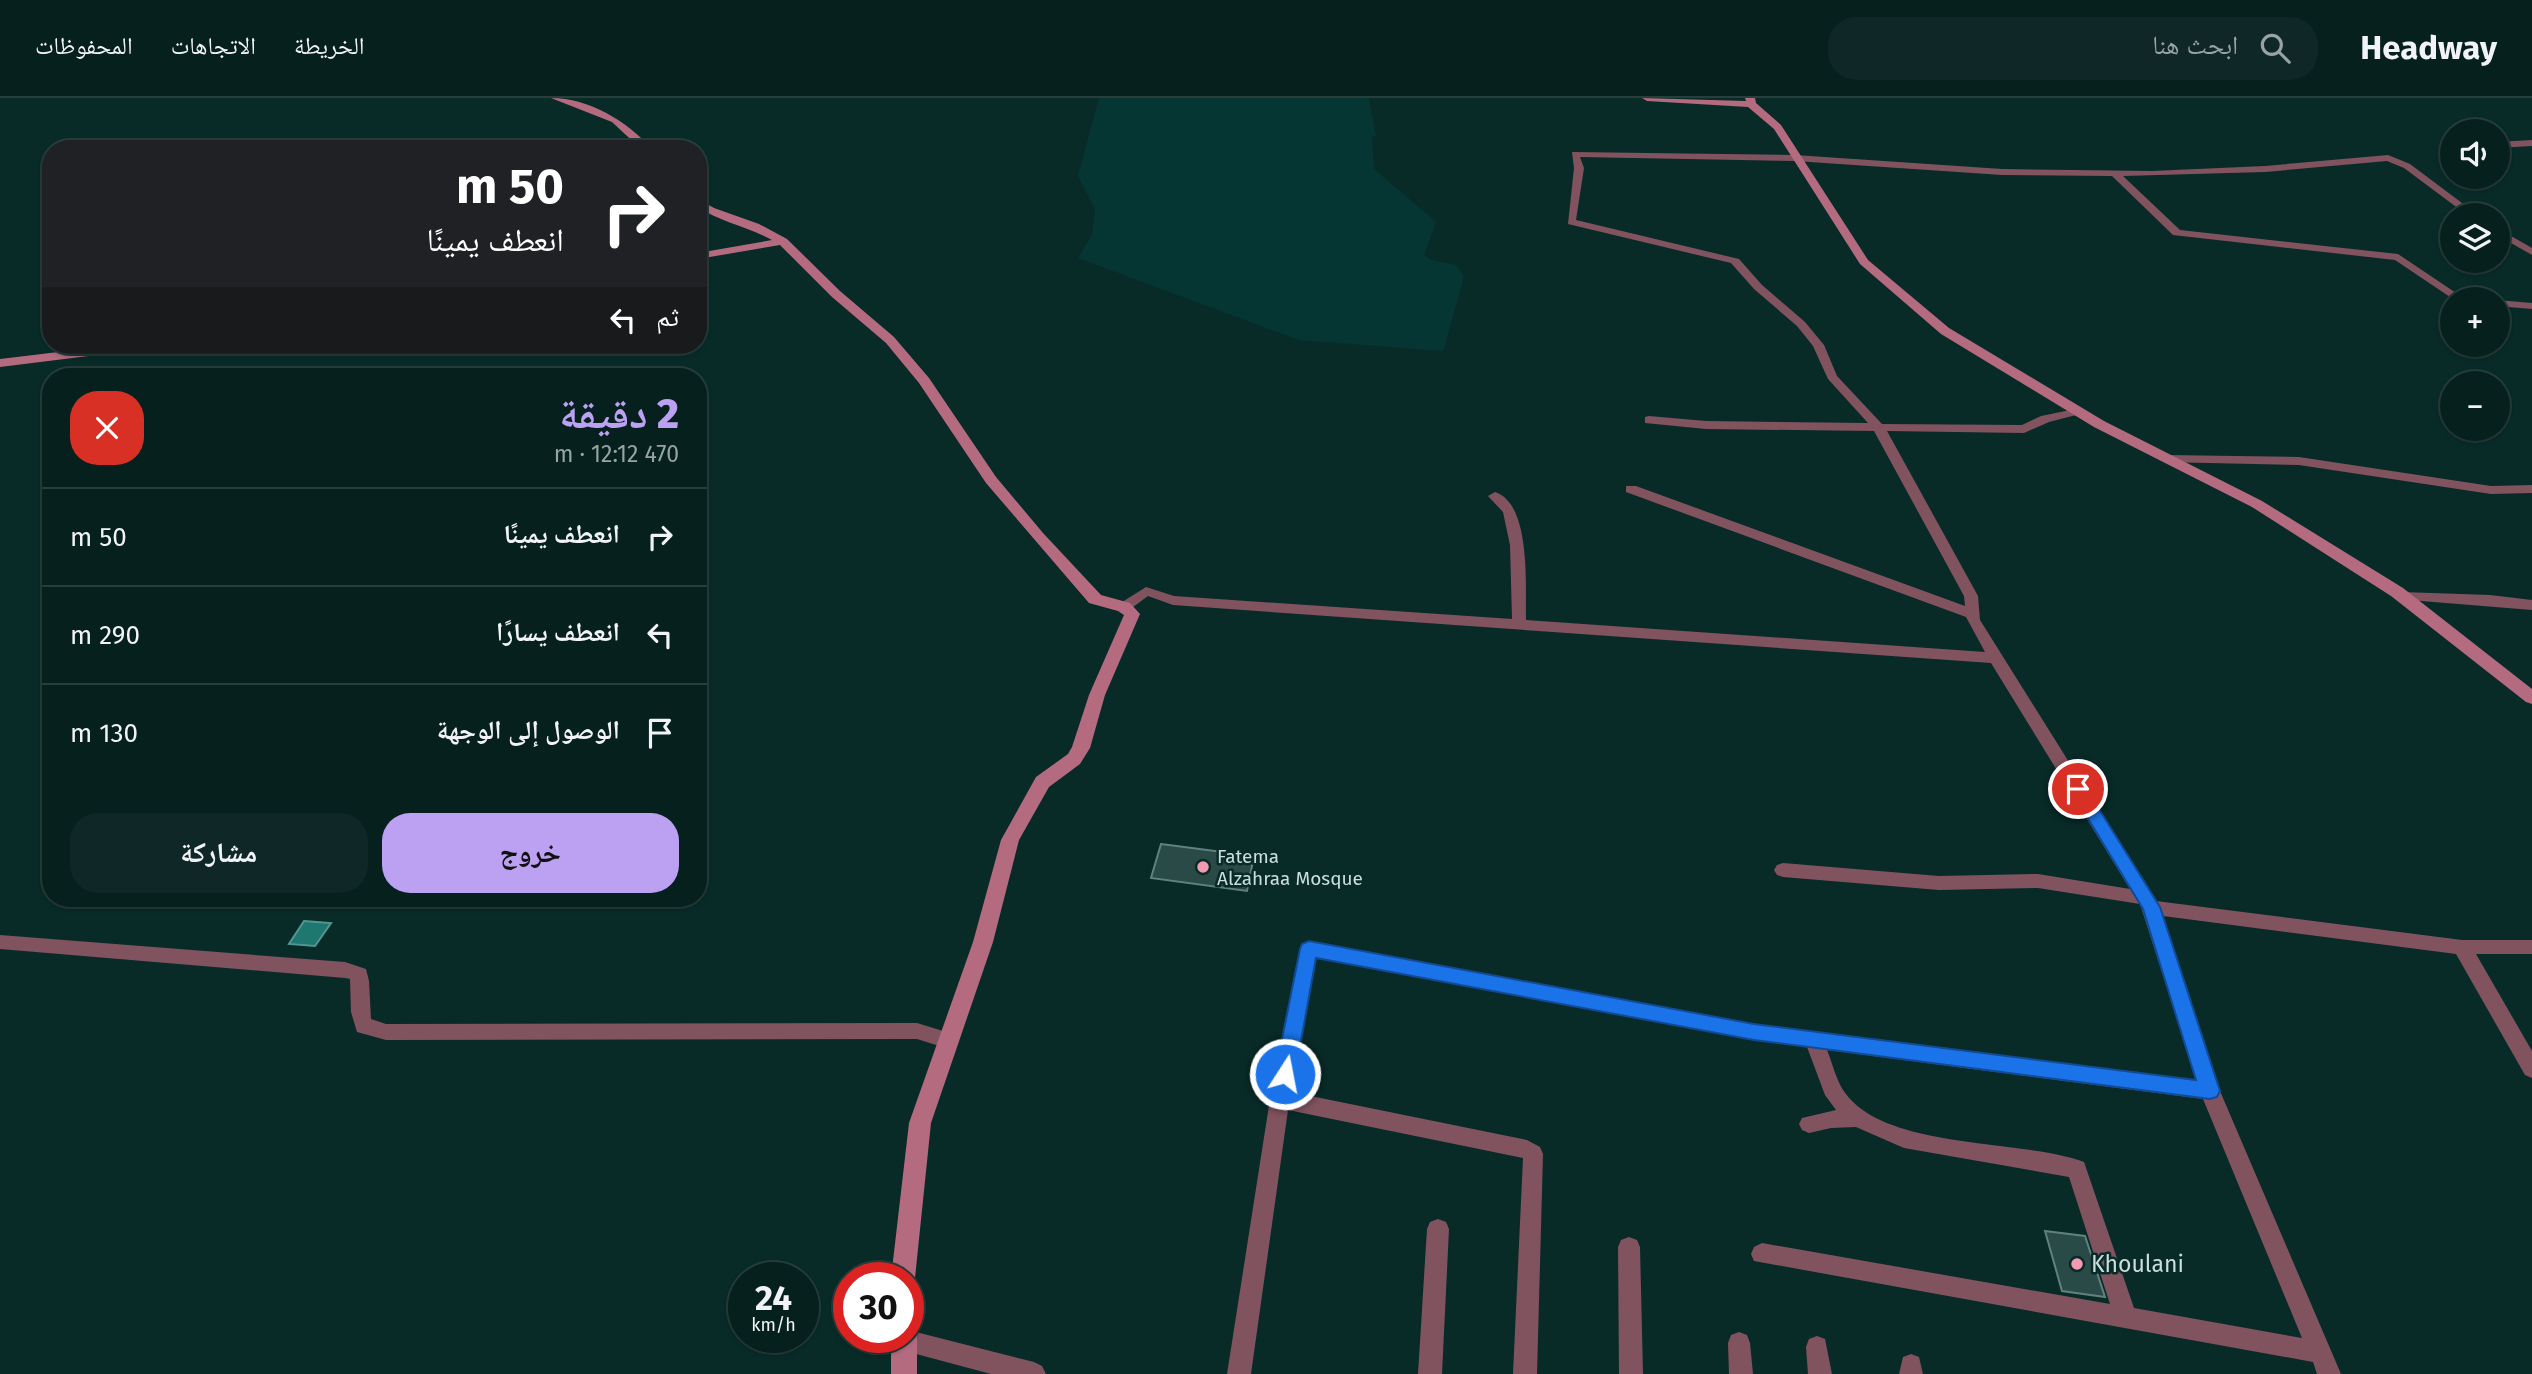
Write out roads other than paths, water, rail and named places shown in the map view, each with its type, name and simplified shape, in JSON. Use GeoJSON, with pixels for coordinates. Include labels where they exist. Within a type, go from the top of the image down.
{"type":"FeatureCollection","features":[{"type":"Feature","properties":{"kind":"main road"},"geometry":{"type":"LineString","coordinates":[[556,98],[615,120],[637,140]]}},
{"type":"Feature","properties":{"kind":"main road"},"geometry":{"type":"LineString","coordinates":[[1647,98],[1750,101],[1778,127],[1795,158],[1864,262],[1945,331],[2076,411],[2257,504],[2402,596],[2532,698]]}},
{"type":"Feature","properties":{"kind":"main road"},"geometry":{"type":"LineString","coordinates":[[707,208],[755,226],[782,241],[836,294],[890,340],[924,381],[991,480],[1091,594],[1102,602],[1124,607],[1132,614],[1102,683],[1081,748],[1074,759],[1042,782],[1010,840],[983,942],[920,1123],[905,1262]]}},
{"type":"Feature","properties":{"kind":"main road"},"geometry":{"type":"LineString","coordinates":[[707,254],[782,241]]}},
{"type":"Feature","properties":{"kind":"main road"},"geometry":{"type":"LineString","coordinates":[[0,363],[72,354]]}},
{"type":"Feature","properties":{"kind":"main road"},"geometry":{"type":"LineString","coordinates":[[904,1374],[905,1353]]}},
{"type":"Feature","properties":{"kind":"street"},"geometry":{"type":"LineString","coordinates":[[2510,144],[2532,143]]}},
{"type":"Feature","properties":{"kind":"street"},"geometry":{"type":"LineString","coordinates":[[2329,1374],[2210,1091],[2149,903],[1973,620],[1971,596],[1879,428],[1832,377],[1818,345],[1801,324],[1758,287],[1735,261],[1571,222],[1579,168],[1575,154],[1795,158],[2002,172],[2114,173],[2253,169],[2388,158],[2407,166],[2457,203]]}},
{"type":"Feature","properties":{"kind":"street"},"geometry":{"type":"LineString","coordinates":[[2114,173],[2177,233],[2398,257],[2442,287]]}},
{"type":"Feature","properties":{"kind":"street"},"geometry":{"type":"LineString","coordinates":[[2510,238],[2532,251]]}},
{"type":"Feature","properties":{"kind":"street"},"geometry":{"type":"LineString","coordinates":[[2510,304],[2532,306]]}},
{"type":"Feature","properties":{"kind":"street"},"geometry":{"type":"LineString","coordinates":[[1649,419],[1706,425],[2024,429],[2045,419],[2076,411]]}},
{"type":"Feature","properties":{"kind":"street"},"geometry":{"type":"LineString","coordinates":[[2167,458],[2299,461],[2491,489],[2532,489]]}},
{"type":"Feature","properties":{"kind":"street"},"geometry":{"type":"LineString","coordinates":[[1631,489],[1972,614]]}},
{"type":"Feature","properties":{"kind":"street"},"geometry":{"type":"LineString","coordinates":[[1495,496],[1509,511],[1517,545],[1519,623]]}},
{"type":"Feature","properties":{"kind":"street"},"geometry":{"type":"LineString","coordinates":[[1124,607],[1146,591],[1173,600],[1996,658]]}},
{"type":"Feature","properties":{"kind":"street"},"geometry":{"type":"LineString","coordinates":[[2402,596],[2532,605]]}},
{"type":"Feature","properties":{"kind":"street"},"geometry":{"type":"LineString","coordinates":[[1783,870],[1940,883],[2038,881],[2149,903],[2462,947],[2532,947]]}},
{"type":"Feature","properties":{"kind":"street"},"geometry":{"type":"LineString","coordinates":[[0,942],[345,970],[359,974],[361,985],[358,1012],[364,1026],[386,1032],[917,1031],[949,1041]]}},
{"type":"Feature","properties":{"kind":"street"},"geometry":{"type":"LineString","coordinates":[[2462,947],[2532,1069]]}},
{"type":"Feature","properties":{"kind":"street"},"geometry":{"type":"LineString","coordinates":[[1239,1374],[1280,1099],[1309,949],[1754,1032],[2210,1091]]}},
{"type":"Feature","properties":{"kind":"street"},"geometry":{"type":"LineString","coordinates":[[1814,1040],[1835,1095],[1857,1118],[1904,1139],[2077,1169],[2126,1318]]}},
{"type":"Feature","properties":{"kind":"street"},"geometry":{"type":"LineString","coordinates":[[1280,1099],[1527,1149],[1533,1154],[1525,1374]]}},
{"type":"Feature","properties":{"kind":"street"},"geometry":{"type":"LineString","coordinates":[[1809,1124],[1831,1119],[1857,1118]]}},
{"type":"Feature","properties":{"kind":"street"},"geometry":{"type":"LineString","coordinates":[[1430,1374],[1438,1229]]}},
{"type":"Feature","properties":{"kind":"street"},"geometry":{"type":"LineString","coordinates":[[1629,1247],[1631,1374]]}},
{"type":"Feature","properties":{"kind":"street"},"geometry":{"type":"LineString","coordinates":[[1762,1254],[2319,1352]]}},
{"type":"Feature","properties":{"kind":"street"},"geometry":{"type":"LineString","coordinates":[[1739,1343],[1741,1374]]}},
{"type":"Feature","properties":{"kind":"street"},"geometry":{"type":"LineString","coordinates":[[924,1344],[1034,1374]]}},
{"type":"Feature","properties":{"kind":"street"},"geometry":{"type":"LineString","coordinates":[[1817,1346],[1820,1374]]}},
{"type":"Feature","properties":{"kind":"place","name":"Fatema Alzahraa Mosque"},"geometry":{"type":"Point","coordinates":[1203,867]}},
{"type":"Feature","properties":{"kind":"place","name":"Khoulani"},"geometry":{"type":"Point","coordinates":[2077,1264]}}]}
